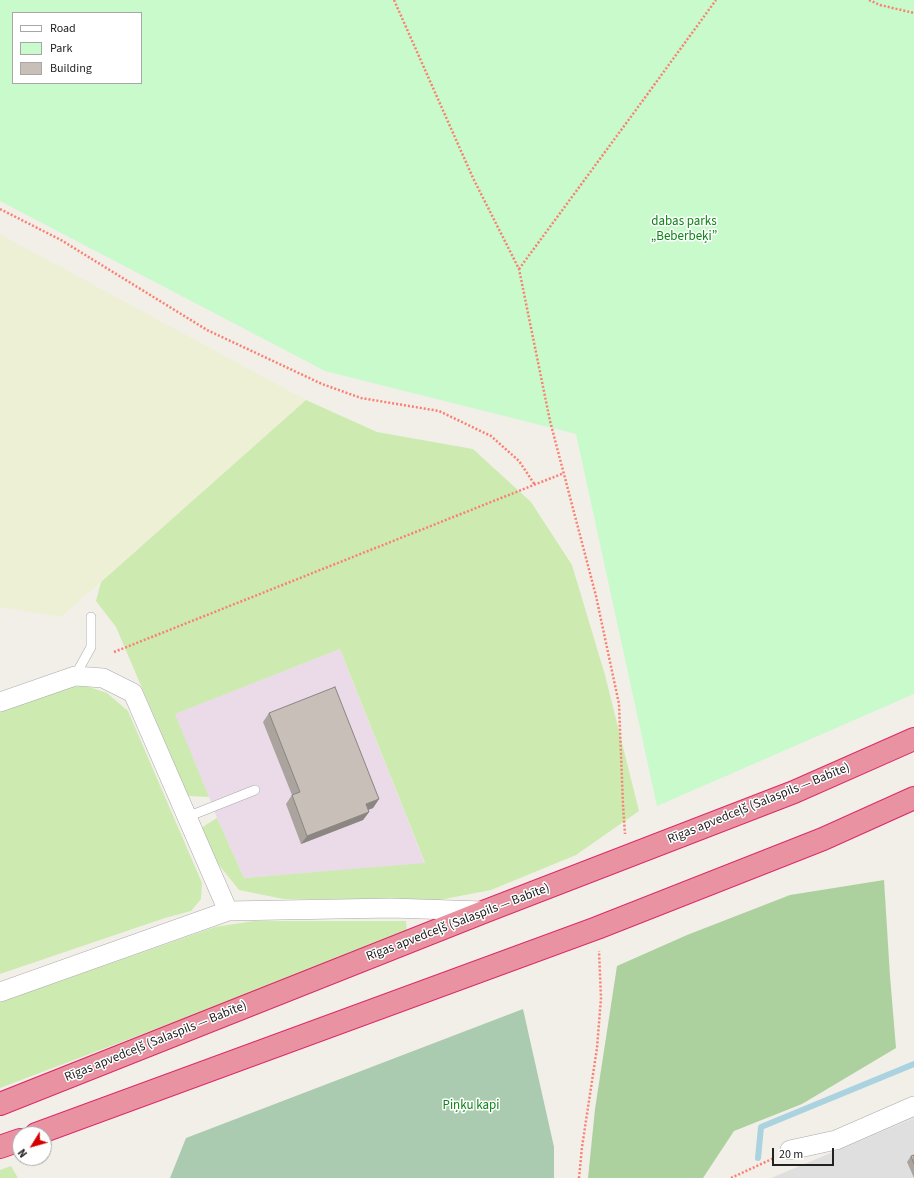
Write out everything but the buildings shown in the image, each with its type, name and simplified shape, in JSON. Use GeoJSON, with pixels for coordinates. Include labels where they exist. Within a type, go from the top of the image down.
{"type":"FeatureCollection","features":[{"type":"Feature","properties":{"kind":"highway","name":"Rīgas apvedceļš (Salaspils — Babīte)"},"geometry":{"type":"LineString","coordinates":[[0,1104],[486,911],[794,792],[914,739]]}},
{"type":"Feature","properties":{"kind":"highway"},"geometry":{"type":"LineString","coordinates":[[52,1128],[597,928],[823,839],[914,798]]}},
{"type":"Feature","properties":{"kind":"highway"},"geometry":{"type":"LineString","coordinates":[[0,1147],[12,1143]]}},
{"type":"Feature","properties":{"kind":"street"},"geometry":{"type":"LineString","coordinates":[[0,702],[75,676],[103,678],[133,693],[228,911]]}},
{"type":"Feature","properties":{"kind":"street"},"geometry":{"type":"LineString","coordinates":[[0,992],[228,911],[391,908],[486,911]]}},
{"type":"Feature","properties":{"kind":"street"},"geometry":{"type":"LineString","coordinates":[[790,1150],[836,1140],[914,1106]]}},
{"type":"Feature","properties":{"kind":"lane"},"geometry":{"type":"LineString","coordinates":[[75,676],[91,647],[91,617]]}},
{"type":"Feature","properties":{"kind":"lane"},"geometry":{"type":"LineString","coordinates":[[187,817],[255,790]]}},
{"type":"Feature","properties":{"kind":"path"},"geometry":{"type":"LineString","coordinates":[[394,0],[473,178],[519,269],[550,421],[596,596],[619,704],[623,805],[627,857]]}},
{"type":"Feature","properties":{"kind":"path"},"geometry":{"type":"LineString","coordinates":[[519,269],[716,0]]}},
{"type":"Feature","properties":{"kind":"path"},"geometry":{"type":"LineString","coordinates":[[869,0],[880,5],[914,13]]}},
{"type":"Feature","properties":{"kind":"path"},"geometry":{"type":"LineString","coordinates":[[0,209],[61,240],[207,330],[322,384],[361,398],[439,412],[491,436],[519,460],[535,485]]}},
{"type":"Feature","properties":{"kind":"path"},"geometry":{"type":"LineString","coordinates":[[114,652],[564,473]]}},
{"type":"Feature","properties":{"kind":"path"},"geometry":{"type":"LineString","coordinates":[[579,1178],[582,1147],[597,1048],[601,998],[597,928]]}},
{"type":"Feature","properties":{"kind":"path"},"geometry":{"type":"LineString","coordinates":[[731,1178],[790,1150]]}},
{"type":"Feature","properties":{"kind":"shaded area"},"geometry":{"type":"Polygon","coordinates":[[[340,649],[425,864],[244,878],[217,818],[174,714],[340,649]]]}},
{"type":"Feature","properties":{"kind":"shaded area"},"geometry":{"type":"Polygon","coordinates":[[[914,1118],[914,1178],[771,1178],[914,1118]]]}},
{"type":"Feature","properties":{"kind":"green space","name":"dabas parks „Beberbeķi”"},"geometry":{"type":"Polygon","coordinates":[[[0,0],[914,0],[914,694],[657,806],[576,434],[325,371],[0,201],[0,0]]]}},
{"type":"Feature","properties":{"kind":"green space"},"geometry":{"type":"Polygon","coordinates":[[[0,234],[306,400],[61,617],[0,607],[0,234]]]}},
{"type":"Feature","properties":{"kind":"green space"},"geometry":{"type":"Polygon","coordinates":[[[306,400],[377,432],[473,449],[531,502],[572,565],[605,675],[639,811],[576,855],[491,890],[439,900],[283,899],[239,890],[215,860],[201,828],[217,818],[244,878],[425,863],[340,649],[175,714],[209,797],[188,796],[116,627],[96,601],[101,582],[306,400]]]}},
{"type":"Feature","properties":{"kind":"green space"},"geometry":{"type":"Polygon","coordinates":[[[86,686],[107,693],[128,711],[202,883],[201,899],[191,911],[165,918],[0,974],[0,710],[65,687],[86,686]]]}},
{"type":"Feature","properties":{"kind":"green space"},"geometry":{"type":"Polygon","coordinates":[[[884,880],[896,1048],[802,1104],[734,1131],[703,1178],[588,1178],[595,1109],[617,966],[687,935],[790,895],[884,880]]]}},
{"type":"Feature","properties":{"kind":"green space"},"geometry":{"type":"Polygon","coordinates":[[[254,921],[406,921],[407,934],[0,1088],[0,1002],[215,927],[254,921]]]}},
{"type":"Feature","properties":{"kind":"green space","name":"Piņķu kapi"},"geometry":{"type":"Polygon","coordinates":[[[523,1009],[554,1147],[554,1178],[170,1178],[186,1138],[523,1009]]]}},
{"type":"Feature","properties":{"kind":"green space"},"geometry":{"type":"Polygon","coordinates":[[[11,1166],[18,1178],[0,1178],[0,1170],[11,1166]]]}},
{"type":"Feature","properties":{"kind":"waterway"},"geometry":{"type":"LineString","coordinates":[[758,1158],[761,1127],[914,1064]]}}]}
